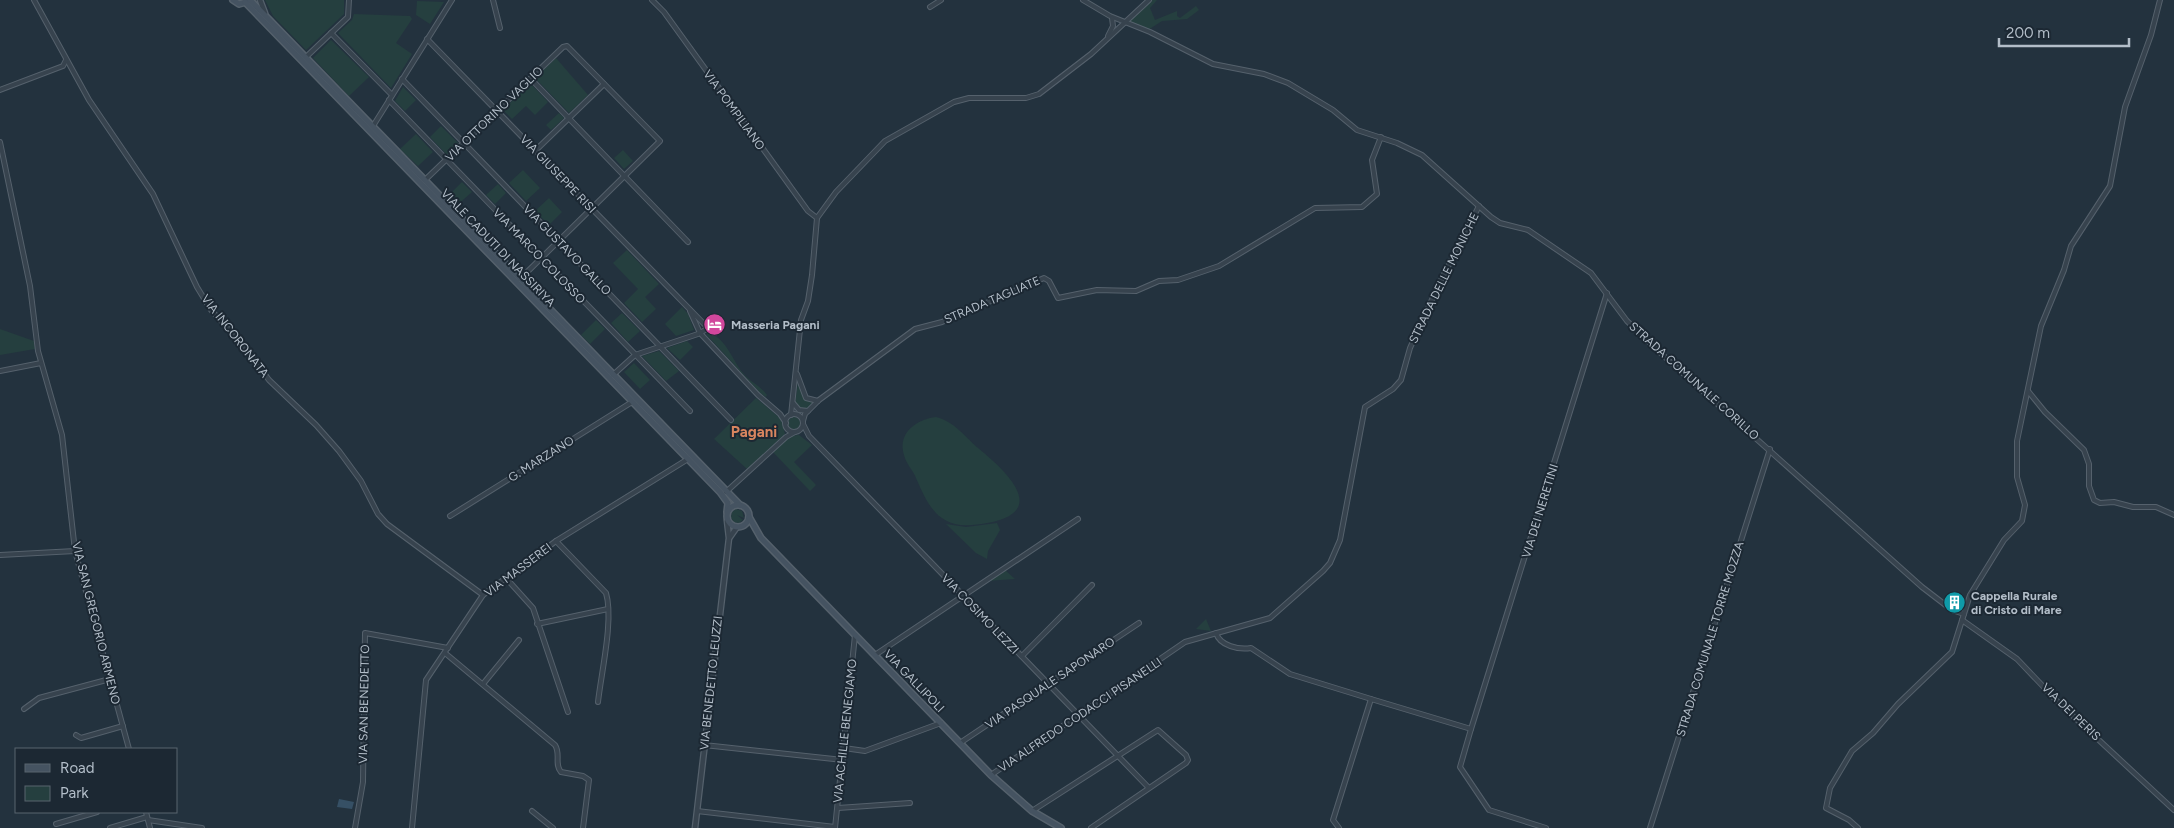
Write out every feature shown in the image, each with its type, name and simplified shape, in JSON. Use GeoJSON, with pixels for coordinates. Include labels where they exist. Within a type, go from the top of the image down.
{"type":"FeatureCollection","features":[{"type":"Feature","properties":{"kind":"main road"},"geometry":{"type":"LineString","coordinates":[[233,0],[239,4],[247,1]]}},
{"type":"Feature","properties":{"kind":"main road","name":"VIALE CADUTI DI NASSIRIYA"},"geometry":{"type":"LineString","coordinates":[[247,1],[266,16],[740,505]]}},
{"type":"Feature","properties":{"kind":"main road","name":"VIALE CADUTI DI NASSIRIYA"},"geometry":{"type":"LineString","coordinates":[[247,1],[725,497],[728,503],[727,512]]}},
{"type":"Feature","properties":{"kind":"main road"},"geometry":{"type":"LineString","coordinates":[[727,521],[727,512],[732,506],[740,505]]}},
{"type":"Feature","properties":{"kind":"main road","name":"VIA GALLIPOLI"},"geometry":{"type":"LineString","coordinates":[[740,505],[746,509],[761,538]]}},
{"type":"Feature","properties":{"kind":"main road"},"geometry":{"type":"LineString","coordinates":[[739,527],[746,523],[749,517]]}},
{"type":"Feature","properties":{"kind":"main road","name":"VIA GALLIPOLI"},"geometry":{"type":"LineString","coordinates":[[727,521],[739,527],[750,529],[761,538],[991,775],[1032,811],[1061,828]]}},
{"type":"Feature","properties":{"kind":"street","name":"VIA INCORONATA"},"geometry":{"type":"LineString","coordinates":[[34,0],[89,100],[153,194],[197,287],[211,310],[244,346],[274,385],[316,425],[339,451],[383,519],[483,595]]}},
{"type":"Feature","properties":{"kind":"street"},"geometry":{"type":"LineString","coordinates":[[260,0],[266,16]]}},
{"type":"Feature","properties":{"kind":"street"},"geometry":{"type":"LineString","coordinates":[[306,57],[348,16],[349,0]]}},
{"type":"Feature","properties":{"kind":"street"},"geometry":{"type":"LineString","coordinates":[[373,126],[452,0]]}},
{"type":"Feature","properties":{"kind":"street"},"geometry":{"type":"LineString","coordinates":[[493,0],[500,28]]}},
{"type":"Feature","properties":{"kind":"street","name":"VIA POMPILIANO"},"geometry":{"type":"LineString","coordinates":[[652,0],[664,12],[808,211],[817,218]]}},
{"type":"Feature","properties":{"kind":"street"},"geometry":{"type":"LineString","coordinates":[[930,7],[942,0]]}},
{"type":"Feature","properties":{"kind":"street","name":"STRADA COMUNALE CORILLO"},"geometry":{"type":"LineString","coordinates":[[1083,0],[1110,16],[1150,32],[1217,66],[1264,74],[1283,81],[1333,110],[1357,130],[1382,137],[1422,155],[1500,223],[1528,230],[1591,273],[1634,328],[1922,587],[1952,610],[1964,614]]}},
{"type":"Feature","properties":{"kind":"street"},"geometry":{"type":"LineString","coordinates":[[786,437],[788,430],[786,423],[793,403],[797,372],[801,320],[811,284],[817,218],[836,192],[885,141],[964,98],[1032,97],[1053,85],[1104,42],[1149,0]]}},
{"type":"Feature","properties":{"kind":"street"},"geometry":{"type":"LineString","coordinates":[[1858,828],[1849,820],[1826,808],[1830,788],[1852,751],[1873,733],[1898,704],[1952,652],[1970,595],[2004,540],[2019,526],[2025,514],[2025,506],[2017,477],[2017,441],[2041,326],[2059,283],[2071,246],[2110,186],[2125,108],[2151,34],[2160,0]]}},
{"type":"Feature","properties":{"kind":"street"},"geometry":{"type":"LineString","coordinates":[[1104,42],[1113,26],[1110,16]]}},
{"type":"Feature","properties":{"kind":"street"},"geometry":{"type":"LineString","coordinates":[[331,33],[392,95]]}},
{"type":"Feature","properties":{"kind":"street","name":"VIA GIUSEPPE RISI"},"geometry":{"type":"LineString","coordinates":[[428,39],[703,321],[707,329],[700,333]]}},
{"type":"Feature","properties":{"kind":"street","name":"VIA OTTORINO VAGLIO"},"geometry":{"type":"LineString","coordinates":[[425,180],[563,47],[570,48],[604,84]]}},
{"type":"Feature","properties":{"kind":"street"},"geometry":{"type":"LineString","coordinates":[[0,90],[63,66],[66,60]]}},
{"type":"Feature","properties":{"kind":"street","name":"VIA GUSTAVO GALLO"},"geometry":{"type":"LineString","coordinates":[[402,79],[731,420]]}},
{"type":"Feature","properties":{"kind":"street"},"geometry":{"type":"LineString","coordinates":[[531,79],[688,242]]}},
{"type":"Feature","properties":{"kind":"street"},"geometry":{"type":"LineString","coordinates":[[520,279],[660,141],[604,84],[536,150]]}},
{"type":"Feature","properties":{"kind":"street","name":"VIA MARCO COLOSSO"},"geometry":{"type":"LineString","coordinates":[[389,100],[690,411]]}},
{"type":"Feature","properties":{"kind":"street","name":"STRADA TAGLIATE"},"geometry":{"type":"LineString","coordinates":[[803,423],[808,411],[819,400],[915,329],[942,322],[1044,278],[1049,281],[1058,298],[1097,290],[1136,291],[1159,281],[1178,280],[1219,266],[1315,208],[1362,207],[1377,194],[1372,160],[1382,137]]}},
{"type":"Feature","properties":{"kind":"street","name":"VIA SAN GREGORIO ARMENO"},"geometry":{"type":"LineString","coordinates":[[0,142],[30,286],[41,363],[62,435],[75,551],[129,748]]}},
{"type":"Feature","properties":{"kind":"street","name":"STRADA DELLE MONICHE"},"geometry":{"type":"LineString","coordinates":[[1216,634],[1270,618],[1316,578],[1330,563],[1340,540],[1346,514],[1365,407],[1393,389],[1401,380],[1410,348],[1439,284],[1479,206]]}},
{"type":"Feature","properties":{"kind":"street","name":"VIA DEI NERETINI"},"geometry":{"type":"LineString","coordinates":[[1546,828],[1489,810],[1460,768],[1607,293]]}},
{"type":"Feature","properties":{"kind":"street","name":"VIA GIUSEPPE RISI"},"geometry":{"type":"LineString","coordinates":[[690,309],[700,333],[758,395],[778,412],[786,423]]}},
{"type":"Feature","properties":{"kind":"street"},"geometry":{"type":"LineString","coordinates":[[613,375],[635,355],[700,333]]}},
{"type":"Feature","properties":{"kind":"street"},"geometry":{"type":"LineString","coordinates":[[0,371],[41,363]]}},
{"type":"Feature","properties":{"kind":"street"},"geometry":{"type":"LineString","coordinates":[[797,372],[806,398],[819,400]]}},
{"type":"Feature","properties":{"kind":"street"},"geometry":{"type":"LineString","coordinates":[[2028,390],[2045,412],[2084,450],[2089,464],[2090,492],[2094,500],[2100,503],[2112,502],[2133,507],[2156,507],[2174,515]]}},
{"type":"Feature","properties":{"kind":"street","name":"G. MARZANO"},"geometry":{"type":"LineString","coordinates":[[450,516],[632,402]]}},
{"type":"Feature","properties":{"kind":"street"},"geometry":{"type":"LineString","coordinates":[[793,403],[799,410],[808,411]]}},
{"type":"Feature","properties":{"kind":"street"},"geometry":{"type":"LineString","coordinates":[[726,492],[786,437],[796,432],[803,423],[793,403]]}},
{"type":"Feature","properties":{"kind":"street","name":"VIA GIUSEPPE RISI"},"geometry":{"type":"LineString","coordinates":[[778,412],[790,415]]}},
{"type":"Feature","properties":{"kind":"street"},"geometry":{"type":"LineString","coordinates":[[790,415],[798,416]]}},
{"type":"Feature","properties":{"kind":"street","name":"VIA COSIMO LEZZI"},"geometry":{"type":"LineString","coordinates":[[803,423],[812,440],[1148,787]]}},
{"type":"Feature","properties":{"kind":"street"},"geometry":{"type":"LineString","coordinates":[[788,430],[796,432]]}},
{"type":"Feature","properties":{"kind":"street","name":"VIA COSIMO LEZZI"},"geometry":{"type":"LineString","coordinates":[[796,432],[812,440]]}},
{"type":"Feature","properties":{"kind":"street","name":"STRADA COMUNALE TORRE MOZZA"},"geometry":{"type":"LineString","coordinates":[[1650,828],[1770,449]]}},
{"type":"Feature","properties":{"kind":"street","name":"VIA MASSEREI"},"geometry":{"type":"LineString","coordinates":[[412,828],[426,680],[483,595],[556,541],[688,459]]}},
{"type":"Feature","properties":{"kind":"street"},"geometry":{"type":"LineString","coordinates":[[875,654],[1078,518]]}},
{"type":"Feature","properties":{"kind":"street","name":"VIA BENEDETTO LEUZZI"},"geometry":{"type":"LineString","coordinates":[[695,828],[729,538],[727,521]]}},
{"type":"Feature","properties":{"kind":"street","name":"VIA BENEDETTO LEUZZI"},"geometry":{"type":"LineString","coordinates":[[729,538],[739,527]]}},
{"type":"Feature","properties":{"kind":"street"},"geometry":{"type":"LineString","coordinates":[[556,541],[606,593],[608,609],[598,702]]}},
{"type":"Feature","properties":{"kind":"street"},"geometry":{"type":"LineString","coordinates":[[0,556],[75,551]]}},
{"type":"Feature","properties":{"kind":"street"},"geometry":{"type":"LineString","coordinates":[[505,577],[533,608],[568,712]]}},
{"type":"Feature","properties":{"kind":"street"},"geometry":{"type":"LineString","coordinates":[[1022,656],[1092,585]]}},
{"type":"Feature","properties":{"kind":"street"},"geometry":{"type":"LineString","coordinates":[[538,624],[608,609]]}},
{"type":"Feature","properties":{"kind":"street","name":"VIA DEI PERIS"},"geometry":{"type":"LineString","coordinates":[[1962,620],[2017,659],[2058,702],[2086,726],[2174,810]]}},
{"type":"Feature","properties":{"kind":"street","name":"VIA PASQUALE SAPONARO"},"geometry":{"type":"LineString","coordinates":[[960,742],[1139,623]]}},
{"type":"Feature","properties":{"kind":"street","name":"VIA SAN BENEDETTO"},"geometry":{"type":"LineString","coordinates":[[355,828],[363,782],[365,633],[448,648]]}},
{"type":"Feature","properties":{"kind":"street"},"geometry":{"type":"LineString","coordinates":[[1216,634],[1217,638],[1226,644],[1240,648],[1251,648],[1290,674],[1471,729]]}},
{"type":"Feature","properties":{"kind":"street","name":"VIA ALFREDO CODACCI PISANELLI"},"geometry":{"type":"LineString","coordinates":[[991,775],[1080,716],[1185,642],[1216,634]]}},
{"type":"Feature","properties":{"kind":"street","name":"VIA ACHILLE BENEGIAMO"},"geometry":{"type":"LineString","coordinates":[[835,828],[855,635]]}},
{"type":"Feature","properties":{"kind":"street"},"geometry":{"type":"LineString","coordinates":[[483,684],[519,640]]}},
{"type":"Feature","properties":{"kind":"street"},"geometry":{"type":"LineString","coordinates":[[445,653],[555,745],[558,753],[557,766],[561,772],[583,776],[589,780],[583,828]]}},
{"type":"Feature","properties":{"kind":"street"},"geometry":{"type":"LineString","coordinates":[[24,709],[39,698],[110,679]]}},
{"type":"Feature","properties":{"kind":"street"},"geometry":{"type":"LineString","coordinates":[[1339,828],[1333,820],[1371,699]]}},
{"type":"Feature","properties":{"kind":"street"},"geometry":{"type":"LineString","coordinates":[[844,748],[865,751],[941,723]]}},
{"type":"Feature","properties":{"kind":"street"},"geometry":{"type":"LineString","coordinates":[[76,735],[81,738],[123,726]]}},
{"type":"Feature","properties":{"kind":"street"},"geometry":{"type":"LineString","coordinates":[[1032,811],[1158,730],[1186,755],[1188,760],[1091,828]]}},
{"type":"Feature","properties":{"kind":"street"},"geometry":{"type":"LineString","coordinates":[[704,745],[843,760]]}},
{"type":"Feature","properties":{"kind":"street"},"geometry":{"type":"LineString","coordinates":[[838,808],[910,804]]}},
{"type":"Feature","properties":{"kind":"street"},"geometry":{"type":"LineString","coordinates":[[532,811],[553,828]]}},
{"type":"Feature","properties":{"kind":"street"},"geometry":{"type":"LineString","coordinates":[[697,811],[835,828]]}},
{"type":"Feature","properties":{"kind":"street"},"geometry":{"type":"LineString","coordinates":[[56,824],[94,813]]}},
{"type":"Feature","properties":{"kind":"street"},"geometry":{"type":"LineString","coordinates":[[146,813],[150,828]]}},
{"type":"Feature","properties":{"kind":"street"},"geometry":{"type":"LineString","coordinates":[[110,828],[148,819],[202,828]]}},
{"type":"Feature","properties":{"kind":"green space"},"geometry":{"type":"Polygon","coordinates":[[[265,0],[344,0],[344,14],[306,50],[273,16],[265,0]]]}},
{"type":"Feature","properties":{"kind":"green space"},"geometry":{"type":"Polygon","coordinates":[[[1151,0],[1157,0],[1150,8],[1155,20],[1177,11],[1177,16],[1180,18],[1196,6],[1199,10],[1187,19],[1162,21],[1148,30],[1130,22],[1129,20],[1151,0]]]}},
{"type":"Feature","properties":{"kind":"green space"},"geometry":{"type":"Polygon","coordinates":[[[417,1],[444,2],[430,24],[416,15],[417,1]]]}},
{"type":"Feature","properties":{"kind":"green space"},"geometry":{"type":"Polygon","coordinates":[[[354,14],[410,16],[412,19],[396,43],[412,54],[391,88],[338,33],[352,20],[354,14]]]}},
{"type":"Feature","properties":{"kind":"green space"},"geometry":{"type":"Polygon","coordinates":[[[331,40],[369,77],[349,96],[313,58],[331,40]]]}},
{"type":"Feature","properties":{"kind":"green space"},"geometry":{"type":"Polygon","coordinates":[[[556,58],[588,95],[569,113],[535,78],[556,58]]]}},
{"type":"Feature","properties":{"kind":"green space"},"geometry":{"type":"Polygon","coordinates":[[[530,83],[548,102],[535,115],[526,106],[512,119],[503,110],[530,83]]]}},
{"type":"Feature","properties":{"kind":"green space"},"geometry":{"type":"Polygon","coordinates":[[[403,87],[416,100],[405,111],[395,101],[403,87]]]}},
{"type":"Feature","properties":{"kind":"green space"},"geometry":{"type":"Polygon","coordinates":[[[559,113],[564,118],[551,130],[546,125],[559,113]]]}},
{"type":"Feature","properties":{"kind":"green space"},"geometry":{"type":"Polygon","coordinates":[[[441,126],[459,144],[447,155],[430,137],[441,126]]]}},
{"type":"Feature","properties":{"kind":"green space"},"geometry":{"type":"Polygon","coordinates":[[[416,134],[433,152],[418,166],[400,149],[416,134]]]}},
{"type":"Feature","properties":{"kind":"green space"},"geometry":{"type":"Polygon","coordinates":[[[623,150],[633,161],[624,169],[614,158],[623,150]]]}},
{"type":"Feature","properties":{"kind":"green space"},"geometry":{"type":"Polygon","coordinates":[[[523,170],[540,188],[526,201],[509,183],[523,170]]]}},
{"type":"Feature","properties":{"kind":"green space"},"geometry":{"type":"Polygon","coordinates":[[[462,182],[472,192],[456,206],[447,197],[462,182]]]}},
{"type":"Feature","properties":{"kind":"green space"},"geometry":{"type":"Polygon","coordinates":[[[498,184],[506,193],[495,204],[486,195],[498,184]]]}},
{"type":"Feature","properties":{"kind":"green space"},"geometry":{"type":"Polygon","coordinates":[[[549,198],[562,212],[549,225],[535,211],[549,198]]]}},
{"type":"Feature","properties":{"kind":"green space"},"geometry":{"type":"Polygon","coordinates":[[[627,250],[659,284],[645,297],[656,309],[642,322],[624,303],[638,289],[613,263],[627,250]]]}},
{"type":"Feature","properties":{"kind":"green space"},"geometry":{"type":"Polygon","coordinates":[[[682,307],[688,314],[694,330],[676,336],[665,324],[682,307]]]}},
{"type":"Feature","properties":{"kind":"green space"},"geometry":{"type":"Polygon","coordinates":[[[622,313],[640,331],[628,342],[611,323],[622,313]]]}},
{"type":"Feature","properties":{"kind":"green space"},"geometry":{"type":"Polygon","coordinates":[[[596,320],[605,329],[590,344],[581,335],[596,320]]]}},
{"type":"Feature","properties":{"kind":"green space"},"geometry":{"type":"Polygon","coordinates":[[[0,329],[34,341],[35,349],[0,355],[0,329]]]}},
{"type":"Feature","properties":{"kind":"green space"},"geometry":{"type":"Polygon","coordinates":[[[710,333],[721,341],[743,373],[765,392],[766,397],[761,394],[706,334],[710,333]]]}},
{"type":"Feature","properties":{"kind":"green space"},"geometry":{"type":"Polygon","coordinates":[[[687,341],[693,347],[680,360],[667,348],[687,341]]]}},
{"type":"Feature","properties":{"kind":"green space"},"geometry":{"type":"Polygon","coordinates":[[[659,351],[679,371],[666,381],[642,356],[659,351]]]}},
{"type":"Feature","properties":{"kind":"green space"},"geometry":{"type":"Polygon","coordinates":[[[634,363],[650,380],[640,389],[624,372],[634,363]]]}},
{"type":"Feature","properties":{"kind":"green space"},"geometry":{"type":"Polygon","coordinates":[[[798,382],[804,399],[814,403],[806,409],[798,408],[795,404],[798,382]]]}},
{"type":"Feature","properties":{"kind":"green space"},"geometry":{"type":"Polygon","coordinates":[[[756,398],[781,419],[785,434],[747,469],[714,439],[756,398]]]}},
{"type":"Feature","properties":{"kind":"green space"},"geometry":{"type":"Polygon","coordinates":[[[796,417],[799,418],[799,428],[792,429],[789,428],[788,421],[789,418],[796,417]]]}},
{"type":"Feature","properties":{"kind":"green space"},"geometry":{"type":"Polygon","coordinates":[[[936,417],[949,422],[959,430],[992,460],[1014,484],[1019,496],[1019,506],[1012,514],[996,521],[961,525],[943,519],[930,506],[906,461],[903,440],[910,428],[929,418],[936,417]]]}},
{"type":"Feature","properties":{"kind":"green space"},"geometry":{"type":"Polygon","coordinates":[[[799,435],[812,445],[794,462],[816,485],[810,491],[773,452],[789,436],[799,435]]]}},
{"type":"Feature","properties":{"kind":"green space"},"geometry":{"type":"Polygon","coordinates":[[[736,509],[742,511],[744,518],[737,515],[743,520],[739,523],[734,522],[731,518],[732,512],[736,509]]]}},
{"type":"Feature","properties":{"kind":"green space"},"geometry":{"type":"Polygon","coordinates":[[[997,523],[1000,530],[988,551],[987,559],[976,553],[946,524],[966,527],[997,523]]]}},
{"type":"Feature","properties":{"kind":"green space"},"geometry":{"type":"Polygon","coordinates":[[[1005,570],[1015,579],[987,581],[1005,570]]]}},
{"type":"Feature","properties":{"kind":"green space"},"geometry":{"type":"Polygon","coordinates":[[[1206,619],[1211,631],[1196,629],[1206,619]]]}},
{"type":"Feature","properties":{"kind":"water"},"geometry":{"type":"Polygon","coordinates":[[[339,799],[354,802],[352,809],[337,807],[339,799]]]}},
{"type":"Feature","properties":{"kind":"place","name":"Masseria Pagani"},"geometry":{"type":"Point","coordinates":[715,325]}},
{"type":"Feature","properties":{"kind":"place","name":"Cappella Rurale di Cristo di Mare"},"geometry":{"type":"Point","coordinates":[1955,603]}},
{"type":"Feature","properties":{"kind":"district","name":"Pagani"},"geometry":{"type":"Point","coordinates":[754,432]}}]}
